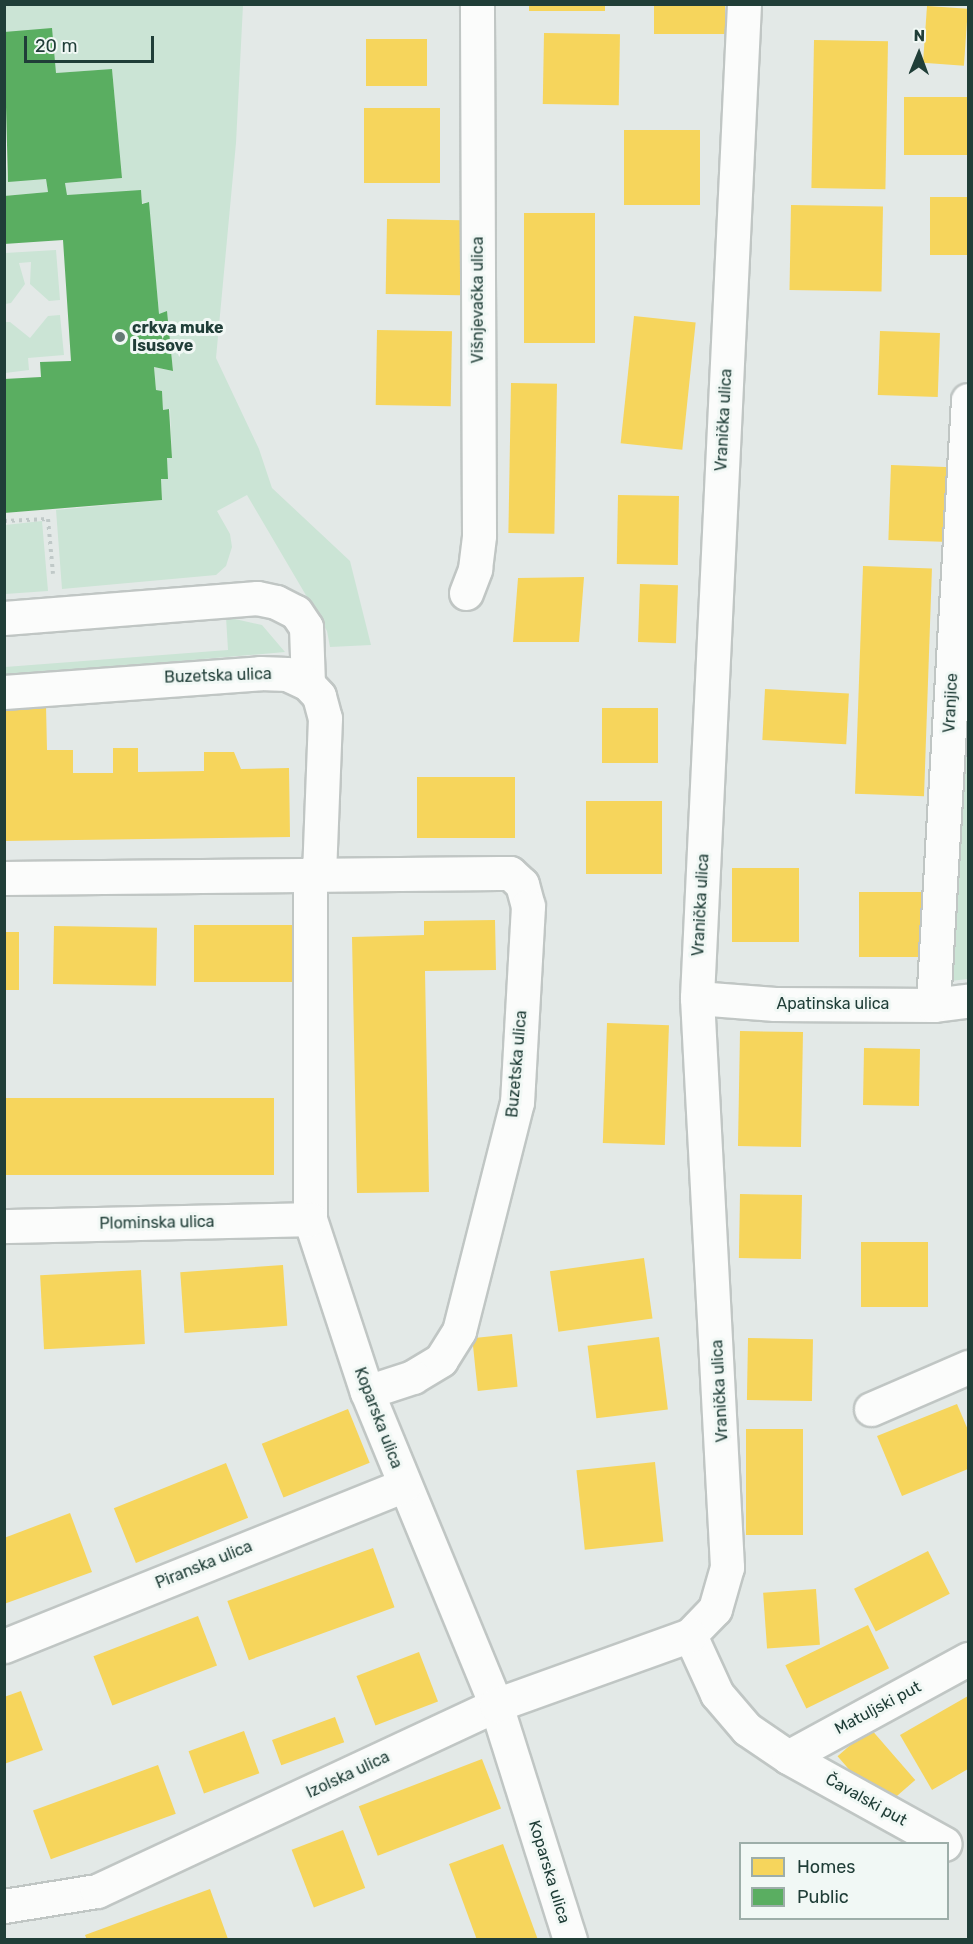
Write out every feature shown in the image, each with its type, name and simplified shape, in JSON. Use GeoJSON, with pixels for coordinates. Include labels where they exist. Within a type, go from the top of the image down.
{"type":"FeatureCollection","features":[{"type":"Feature","properties":{"kind":"street","name":"Višnjevačka ulica"},"geometry":{"type":"LineString","coordinates":[[466,593],[475,569],[479,535],[477,4]]}},
{"type":"Feature","properties":{"kind":"street","name":"Vranička ulica"},"geometry":{"type":"LineString","coordinates":[[690,1635],[715,1609],[727,1567],[697,998],[744,4]]}},
{"type":"Feature","properties":{"kind":"street","name":"Vranjice"},"geometry":{"type":"LineString","coordinates":[[933,1005],[969,400]]}},
{"type":"Feature","properties":{"kind":"street"},"geometry":{"type":"LineString","coordinates":[[4,618],[257,598],[276,602],[296,612],[306,627],[309,684],[319,696],[325,717],[315,873]]}},
{"type":"Feature","properties":{"kind":"street","name":"Buzetska ulica"},"geometry":{"type":"LineString","coordinates":[[4,692],[260,673],[287,674],[309,684]]}},
{"type":"Feature","properties":{"kind":"street","name":"Buzetska ulica"},"geometry":{"type":"LineString","coordinates":[[4,878],[315,873],[510,873],[522,884],[528,906],[517,1102],[459,1331],[441,1360],[413,1377],[367,1392]]}},
{"type":"Feature","properties":{"kind":"street","name":"Koparska ulica"},"geometry":{"type":"LineString","coordinates":[[315,873],[310,1219],[367,1392],[496,1705],[570,1940]]}},
{"type":"Feature","properties":{"kind":"street","name":"Apatinska ulica"},"geometry":{"type":"LineString","coordinates":[[697,998],[775,1004],[933,1005],[969,1001]]}},
{"type":"Feature","properties":{"kind":"street","name":"Plominska ulica"},"geometry":{"type":"LineString","coordinates":[[4,1226],[310,1219]]}},
{"type":"Feature","properties":{"kind":"street"},"geometry":{"type":"LineString","coordinates":[[871,1409],[969,1367]]}},
{"type":"Feature","properties":{"kind":"street","name":"Piranska ulica"},"geometry":{"type":"LineString","coordinates":[[4,1646],[404,1485]]}},
{"type":"Feature","properties":{"kind":"street"},"geometry":{"type":"LineString","coordinates":[[690,1635],[717,1694],[747,1729],[788,1757]]}},
{"type":"Feature","properties":{"kind":"street","name":"Izolska ulica"},"geometry":{"type":"LineString","coordinates":[[4,1906],[97,1891],[496,1705],[690,1635]]}},
{"type":"Feature","properties":{"kind":"street","name":"Matuljski put"},"geometry":{"type":"LineString","coordinates":[[788,1757],[969,1659]]}},
{"type":"Feature","properties":{"kind":"street","name":"Čavalski put"},"geometry":{"type":"LineString","coordinates":[[788,1757],[942,1842]]}},
{"type":"Feature","properties":{"kind":"street","name":"Čavalski put"},"geometry":{"type":"LineString","coordinates":[[949,1846],[969,1856]]}},
{"type":"Feature","properties":{"kind":"path"},"geometry":{"type":"LineString","coordinates":[[4,521],[48,519],[57,614]]}},
{"type":"Feature","properties":{"kind":"green space"},"geometry":{"type":"Polygon","coordinates":[[[5,5],[243,5],[236,143],[216,358],[259,449],[272,488],[350,561],[371,645],[330,647],[327,631],[247,495],[217,511],[230,534],[232,547],[226,566],[216,575],[62,589],[56,510],[162,500],[161,479],[167,458],[172,457],[170,409],[163,410],[162,391],[156,390],[154,367],[173,371],[167,312],[159,314],[148,202],[142,203],[141,191],[67,195],[65,183],[122,178],[112,69],[56,73],[5,32],[5,5]]]}},
{"type":"Feature","properties":{"kind":"green space"},"geometry":{"type":"Polygon","coordinates":[[[4,150],[8,181],[46,179],[48,192],[5,196],[4,150]]]}},
{"type":"Feature","properties":{"kind":"green space"},"geometry":{"type":"Polygon","coordinates":[[[56,250],[60,300],[49,301],[30,284],[31,262],[19,263],[25,284],[11,303],[5,304],[5,253],[56,250]]]}},
{"type":"Feature","properties":{"kind":"green space"},"geometry":{"type":"Polygon","coordinates":[[[60,315],[64,355],[28,358],[29,370],[5,373],[5,322],[10,322],[30,338],[48,316],[60,315]]]}},
{"type":"Feature","properties":{"kind":"green space"},"geometry":{"type":"Polygon","coordinates":[[[42,521],[48,591],[5,594],[5,525],[42,521]]]}},
{"type":"Feature","properties":{"kind":"green space"},"geometry":{"type":"Polygon","coordinates":[[[968,599],[968,979],[950,981],[968,599]]]}},
{"type":"Feature","properties":{"kind":"green space"},"geometry":{"type":"Polygon","coordinates":[[[226,617],[262,625],[285,652],[5,676],[5,667],[228,650],[226,617]]]}},
{"type":"Feature","properties":{"kind":"building: Homes"},"geometry":{"type":"Polygon","coordinates":[[[529,4],[605,4],[605,11],[529,11],[529,4]]]}},
{"type":"Feature","properties":{"kind":"building: Homes"},"geometry":{"type":"Polygon","coordinates":[[[654,4],[725,4],[725,34],[654,34],[654,4]]]}},
{"type":"Feature","properties":{"kind":"building: Homes"},"geometry":{"type":"Polygon","coordinates":[[[927,6],[968,9],[964,66],[923,63],[927,6]]]}},
{"type":"Feature","properties":{"kind":"building: Homes"},"geometry":{"type":"Polygon","coordinates":[[[544,33],[620,34],[619,105],[543,104],[544,33]]]}},
{"type":"Feature","properties":{"kind":"building: Homes"},"geometry":{"type":"Polygon","coordinates":[[[366,39],[427,39],[427,86],[366,86],[366,39]]]}},
{"type":"Feature","properties":{"kind":"building: Homes"},"geometry":{"type":"Polygon","coordinates":[[[814,40],[888,41],[885,189],[811,188],[814,40]]]}},
{"type":"Feature","properties":{"kind":"building: Homes"},"geometry":{"type":"Polygon","coordinates":[[[904,97],[968,97],[968,155],[904,155],[904,97]]]}},
{"type":"Feature","properties":{"kind":"building: Homes"},"geometry":{"type":"Polygon","coordinates":[[[364,108],[440,108],[440,183],[364,183],[364,108]]]}},
{"type":"Feature","properties":{"kind":"building: Homes"},"geometry":{"type":"Polygon","coordinates":[[[624,130],[700,130],[700,205],[624,205],[624,130]]]}},
{"type":"Feature","properties":{"kind":"building: Homes"},"geometry":{"type":"Polygon","coordinates":[[[930,197],[968,197],[968,255],[930,255],[930,197]]]}},
{"type":"Feature","properties":{"kind":"building: Homes"},"geometry":{"type":"Polygon","coordinates":[[[791,205],[883,207],[882,292],[790,290],[791,205]]]}},
{"type":"Feature","properties":{"kind":"building: Homes"},"geometry":{"type":"Polygon","coordinates":[[[524,213],[595,213],[595,343],[524,343],[524,213]]]}},
{"type":"Feature","properties":{"kind":"building: Homes"},"geometry":{"type":"Polygon","coordinates":[[[387,219],[462,220],[461,295],[386,294],[387,219]]]}},
{"type":"Feature","properties":{"kind":"building: Homes"},"geometry":{"type":"Polygon","coordinates":[[[634,316],[696,322],[682,450],[621,443],[634,316]]]}},
{"type":"Feature","properties":{"kind":"building: Homes"},"geometry":{"type":"Polygon","coordinates":[[[377,330],[452,331],[451,406],[376,405],[377,330]]]}},
{"type":"Feature","properties":{"kind":"building: Homes"},"geometry":{"type":"Polygon","coordinates":[[[880,331],[940,333],[938,397],[878,395],[880,331]]]}},
{"type":"Feature","properties":{"kind":"building: Homes"},"geometry":{"type":"Polygon","coordinates":[[[511,383],[557,384],[554,534],[508,533],[511,383]]]}},
{"type":"Feature","properties":{"kind":"building: Homes"},"geometry":{"type":"Polygon","coordinates":[[[891,465],[952,467],[949,542],[888,540],[891,465]]]}},
{"type":"Feature","properties":{"kind":"building: Homes"},"geometry":{"type":"Polygon","coordinates":[[[618,495],[679,496],[678,565],[617,564],[618,495]]]}},
{"type":"Feature","properties":{"kind":"building: Homes"},"geometry":{"type":"Polygon","coordinates":[[[863,566],[932,568],[924,796],[855,794],[863,566]]]}},
{"type":"Feature","properties":{"kind":"building: Homes"},"geometry":{"type":"Polygon","coordinates":[[[584,577],[579,642],[513,642],[518,578],[584,577]]]}},
{"type":"Feature","properties":{"kind":"building: Homes"},"geometry":{"type":"Polygon","coordinates":[[[640,584],[678,585],[676,643],[638,642],[640,584]]]}},
{"type":"Feature","properties":{"kind":"building: Homes"},"geometry":{"type":"Polygon","coordinates":[[[765,689],[849,693],[846,744],[762,740],[765,689]]]}},
{"type":"Feature","properties":{"kind":"building: Homes"},"geometry":{"type":"Polygon","coordinates":[[[4,705],[46,705],[47,750],[73,750],[73,773],[113,773],[113,748],[138,748],[138,772],[204,771],[204,752],[234,752],[241,769],[289,768],[290,837],[4,841],[4,705]]]}},
{"type":"Feature","properties":{"kind":"building: Homes"},"geometry":{"type":"Polygon","coordinates":[[[602,708],[658,708],[658,763],[602,763],[602,708]]]}},
{"type":"Feature","properties":{"kind":"building: Homes"},"geometry":{"type":"Polygon","coordinates":[[[417,777],[515,777],[515,838],[417,838],[417,777]]]}},
{"type":"Feature","properties":{"kind":"building: Homes"},"geometry":{"type":"Polygon","coordinates":[[[586,801],[662,801],[662,874],[586,874],[586,801]]]}},
{"type":"Feature","properties":{"kind":"building: Homes"},"geometry":{"type":"Polygon","coordinates":[[[732,868],[799,868],[799,942],[732,942],[732,868]]]}},
{"type":"Feature","properties":{"kind":"building: Homes"},"geometry":{"type":"Polygon","coordinates":[[[859,892],[922,892],[922,957],[859,957],[859,892]]]}},
{"type":"Feature","properties":{"kind":"building: Homes"},"geometry":{"type":"Polygon","coordinates":[[[495,920],[496,970],[425,971],[429,1192],[357,1193],[352,937],[424,935],[424,921],[495,920]]]}},
{"type":"Feature","properties":{"kind":"building: Homes"},"geometry":{"type":"Polygon","coordinates":[[[194,925],[298,925],[298,982],[194,982],[194,925]]]}},
{"type":"Feature","properties":{"kind":"building: Homes"},"geometry":{"type":"Polygon","coordinates":[[[54,926],[157,928],[156,986],[53,984],[54,926]]]}},
{"type":"Feature","properties":{"kind":"building: Homes"},"geometry":{"type":"Polygon","coordinates":[[[4,932],[19,932],[19,990],[4,990],[4,932]]]}},
{"type":"Feature","properties":{"kind":"building: Homes"},"geometry":{"type":"Polygon","coordinates":[[[607,1023],[669,1025],[665,1145],[603,1143],[607,1023]]]}},
{"type":"Feature","properties":{"kind":"building: Homes"},"geometry":{"type":"Polygon","coordinates":[[[740,1031],[803,1032],[801,1147],[738,1146],[740,1031]]]}},
{"type":"Feature","properties":{"kind":"building: Homes"},"geometry":{"type":"Polygon","coordinates":[[[864,1048],[920,1049],[919,1106],[863,1105],[864,1048]]]}},
{"type":"Feature","properties":{"kind":"building: Homes"},"geometry":{"type":"Polygon","coordinates":[[[4,1098],[274,1098],[274,1175],[4,1175],[4,1098]]]}},
{"type":"Feature","properties":{"kind":"building: Homes"},"geometry":{"type":"Polygon","coordinates":[[[740,1194],[802,1195],[801,1259],[739,1258],[740,1194]]]}},
{"type":"Feature","properties":{"kind":"building: Homes"},"geometry":{"type":"Polygon","coordinates":[[[861,1242],[928,1242],[928,1307],[861,1307],[861,1242]]]}},
{"type":"Feature","properties":{"kind":"building: Homes"},"geometry":{"type":"Polygon","coordinates":[[[644,1258],[652,1318],[558,1332],[550,1271],[644,1258]]]}},
{"type":"Feature","properties":{"kind":"building: Homes"},"geometry":{"type":"Polygon","coordinates":[[[283,1265],[287,1326],[185,1333],[180,1272],[283,1265]]]}},
{"type":"Feature","properties":{"kind":"building: Homes"},"geometry":{"type":"Polygon","coordinates":[[[141,1270],[145,1344],[44,1349],[40,1275],[141,1270]]]}},
{"type":"Feature","properties":{"kind":"building: Homes"},"geometry":{"type":"Polygon","coordinates":[[[512,1334],[518,1387],[478,1391],[472,1338],[512,1334]]]}},
{"type":"Feature","properties":{"kind":"building: Homes"},"geometry":{"type":"Polygon","coordinates":[[[659,1337],[668,1409],[596,1418],[588,1346],[659,1337]]]}},
{"type":"Feature","properties":{"kind":"building: Homes"},"geometry":{"type":"Polygon","coordinates":[[[748,1338],[813,1339],[812,1401],[747,1400],[748,1338]]]}},
{"type":"Feature","properties":{"kind":"building: Homes"},"geometry":{"type":"Polygon","coordinates":[[[957,1404],[968,1430],[968,1469],[902,1496],[877,1436],[957,1404]]]}},
{"type":"Feature","properties":{"kind":"building: Homes"},"geometry":{"type":"Polygon","coordinates":[[[348,1409],[370,1463],[283,1498],[262,1444],[348,1409]]]}},
{"type":"Feature","properties":{"kind":"building: Homes"},"geometry":{"type":"Polygon","coordinates":[[[746,1429],[803,1429],[803,1535],[746,1535],[746,1429]]]}},
{"type":"Feature","properties":{"kind":"building: Homes"},"geometry":{"type":"Polygon","coordinates":[[[655,1462],[663,1542],[585,1550],[576,1470],[655,1462]]]}},
{"type":"Feature","properties":{"kind":"building: Homes"},"geometry":{"type":"Polygon","coordinates":[[[226,1463],[248,1518],[136,1563],[114,1508],[226,1463]]]}},
{"type":"Feature","properties":{"kind":"building: Homes"},"geometry":{"type":"Polygon","coordinates":[[[70,1513],[92,1572],[4,1604],[4,1538],[70,1513]]]}},
{"type":"Feature","properties":{"kind":"building: Homes"},"geometry":{"type":"Polygon","coordinates":[[[373,1548],[395,1607],[249,1660],[227,1601],[373,1548]]]}},
{"type":"Feature","properties":{"kind":"building: Homes"},"geometry":{"type":"Polygon","coordinates":[[[928,1551],[950,1594],[876,1631],[854,1589],[928,1551]]]}},
{"type":"Feature","properties":{"kind":"building: Homes"},"geometry":{"type":"Polygon","coordinates":[[[816,1589],[820,1645],[767,1649],[763,1593],[816,1589]]]}},
{"type":"Feature","properties":{"kind":"building: Homes"},"geometry":{"type":"Polygon","coordinates":[[[198,1616],[217,1665],[112,1706],[93,1656],[198,1616]]]}},
{"type":"Feature","properties":{"kind":"building: Homes"},"geometry":{"type":"Polygon","coordinates":[[[868,1625],[889,1668],[806,1708],[785,1665],[868,1625]]]}},
{"type":"Feature","properties":{"kind":"building: Homes"},"geometry":{"type":"Polygon","coordinates":[[[419,1652],[438,1701],[375,1725],[356,1676],[419,1652]]]}},
{"type":"Feature","properties":{"kind":"building: Homes"},"geometry":{"type":"Polygon","coordinates":[[[21,1691],[43,1750],[4,1764],[4,1697],[21,1691]]]}},
{"type":"Feature","properties":{"kind":"building: Homes"},"geometry":{"type":"Polygon","coordinates":[[[968,1696],[968,1769],[932,1790],[900,1735],[968,1696]]]}},
{"type":"Feature","properties":{"kind":"building: Homes"},"geometry":{"type":"Polygon","coordinates":[[[335,1717],[344,1742],[281,1765],[272,1740],[335,1717]]]}},
{"type":"Feature","properties":{"kind":"building: Homes"},"geometry":{"type":"Polygon","coordinates":[[[870,1728],[915,1780],[883,1808],[838,1756],[870,1728]]]}},
{"type":"Feature","properties":{"kind":"building: Homes"},"geometry":{"type":"Polygon","coordinates":[[[244,1731],[259,1773],[204,1793],[189,1751],[244,1731]]]}},
{"type":"Feature","properties":{"kind":"building: Homes"},"geometry":{"type":"Polygon","coordinates":[[[482,1759],[501,1808],[378,1856],[359,1806],[482,1759]]]}},
{"type":"Feature","properties":{"kind":"building: Homes"},"geometry":{"type":"Polygon","coordinates":[[[158,1765],[176,1814],[51,1859],[33,1810],[158,1765]]]}},
{"type":"Feature","properties":{"kind":"building: Homes"},"geometry":{"type":"Polygon","coordinates":[[[343,1830],[365,1888],[314,1908],[292,1850],[343,1830]]]}},
{"type":"Feature","properties":{"kind":"building: Homes"},"geometry":{"type":"Polygon","coordinates":[[[503,1844],[538,1940],[477,1940],[449,1864],[503,1844]]]}},
{"type":"Feature","properties":{"kind":"building: Homes"},"geometry":{"type":"Polygon","coordinates":[[[210,1889],[228,1939],[87,1940],[85,1935],[210,1889]]]}},
{"type":"Feature","properties":{"kind":"building: Public","name":"crkva muke Isusove"},"geometry":{"type":"Polygon","coordinates":[[[52,28],[56,73],[112,69],[122,178],[65,183],[67,195],[141,190],[142,204],[149,202],[159,314],[167,311],[173,371],[154,367],[156,390],[162,391],[163,410],[169,409],[172,458],[167,458],[168,479],[161,479],[162,500],[4,513],[4,379],[41,377],[40,362],[71,361],[63,240],[4,244],[4,196],[48,192],[46,179],[8,182],[4,32],[52,28]]]}},
{"type":"Feature","properties":{"kind":"place","name":"crkva muke Isusove"},"geometry":{"type":"Point","coordinates":[120,337]}}]}
